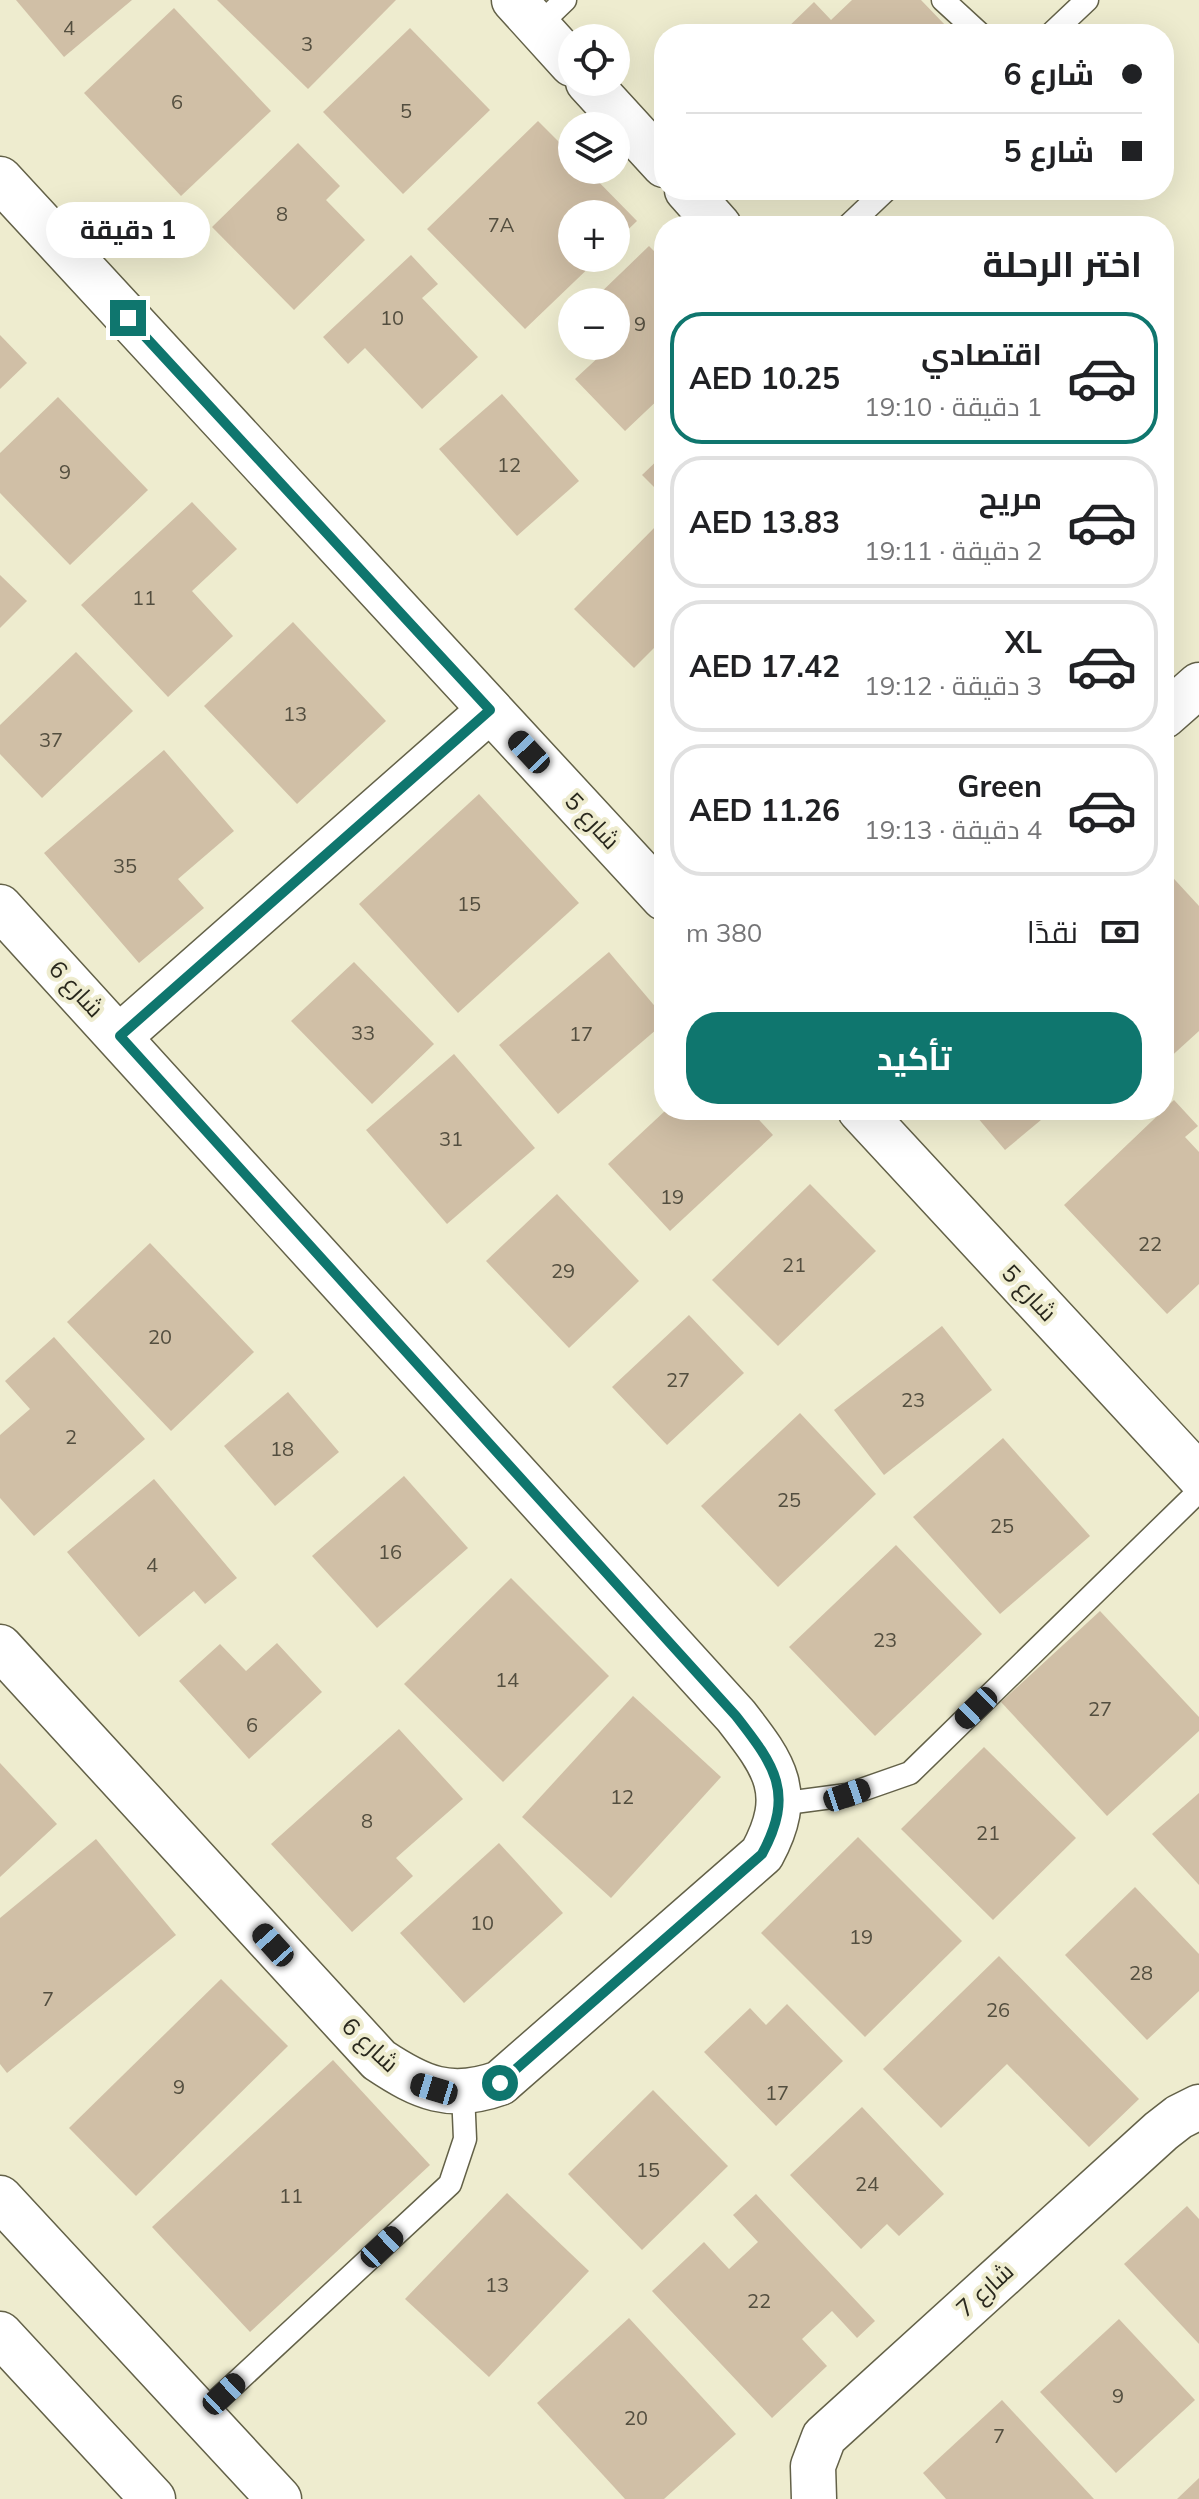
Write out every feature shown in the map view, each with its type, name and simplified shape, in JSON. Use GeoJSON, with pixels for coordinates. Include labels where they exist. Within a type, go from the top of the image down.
{"type":"FeatureCollection","features":[{"type":"Feature","properties":{"kind":"street"},"geometry":{"type":"LineString","coordinates":[[539,9],[558,41]]}},
{"type":"Feature","properties":{"kind":"street"},"geometry":{"type":"LineString","coordinates":[[601,96],[654,154]]}},
{"type":"Feature","properties":{"kind":"street","name":"شارع 5"},"geometry":{"type":"LineString","coordinates":[[0,179],[654,887]]}},
{"type":"Feature","properties":{"kind":"street"},"geometry":{"type":"LineString","coordinates":[[696,200],[710,216]]}},
{"type":"Feature","properties":{"kind":"street"},"geometry":{"type":"LineString","coordinates":[[1174,707],[1199,685]]}},
{"type":"Feature","properties":{"kind":"street"},"geometry":{"type":"LineString","coordinates":[[120,1036],[490,710]]}},
{"type":"Feature","properties":{"kind":"street","name":"شارع 6"},"geometry":{"type":"LineString","coordinates":[[0,907],[736,1716],[770,1760],[779,1782],[775,1829],[762,1854],[500,2083],[478,2091],[463,2092],[414,2083],[379,2060],[0,1647]]}},
{"type":"Feature","properties":{"kind":"street","name":"شارع 5"},"geometry":{"type":"LineString","coordinates":[[869,1120],[1199,1476]]}},
{"type":"Feature","properties":{"kind":"street","name":"شارع 7"},"geometry":{"type":"LineString","coordinates":[[814,2499],[813,2466],[824,2437],[1161,2131],[1199,2107]]}},
{"type":"Feature","properties":{"kind":"street"},"geometry":{"type":"LineString","coordinates":[[0,2198],[279,2499]]}},
{"type":"Feature","properties":{"kind":"street"},"geometry":{"type":"LineString","coordinates":[[0,2334],[153,2499]]}},
{"type":"Feature","properties":{"kind":"lane"},"geometry":{"type":"LineString","coordinates":[[943,0],[969,24]]}},
{"type":"Feature","properties":{"kind":"lane"},"geometry":{"type":"LineString","coordinates":[[1062,24],[1087,0]]}},
{"type":"Feature","properties":{"kind":"lane"},"geometry":{"type":"LineString","coordinates":[[859,216],[875,200]]}},
{"type":"Feature","properties":{"kind":"lane"},"geometry":{"type":"LineString","coordinates":[[779,1804],[847,1795],[910,1773],[1199,1491]]}},
{"type":"Feature","properties":{"kind":"lane"},"geometry":{"type":"LineString","coordinates":[[201,2415],[450,2184],[465,2139],[463,2092]]}},
{"type":"Feature","properties":{"kind":"building"},"geometry":{"type":"Polygon","coordinates":[[[16,0],[132,0],[64,57],[16,0]]]}},
{"type":"Feature","properties":{"kind":"building"},"geometry":{"type":"Polygon","coordinates":[[[217,0],[396,0],[308,89],[217,0]]]}},
{"type":"Feature","properties":{"kind":"building"},"geometry":{"type":"Polygon","coordinates":[[[852,0],[921,0],[944,24],[791,24],[814,2],[831,20],[852,0]]]}},
{"type":"Feature","properties":{"kind":"building"},"geometry":{"type":"Polygon","coordinates":[[[174,8],[271,111],[181,196],[84,93],[174,8]]]}},
{"type":"Feature","properties":{"kind":"building"},"geometry":{"type":"Polygon","coordinates":[[[410,28],[490,110],[403,194],[323,112],[410,28]]]}},
{"type":"Feature","properties":{"kind":"building"},"geometry":{"type":"Polygon","coordinates":[[[538,121],[558,141],[558,184],[601,184],[616,200],[558,200],[558,272],[584,272],[568,288],[558,288],[558,297],[525,329],[427,229],[538,121]]]}},
{"type":"Feature","properties":{"kind":"building"},"geometry":{"type":"Polygon","coordinates":[[[298,143],[340,186],[326,200],[365,240],[294,310],[212,227],[298,143]]]}},
{"type":"Feature","properties":{"kind":"building"},"geometry":{"type":"Polygon","coordinates":[[[630,214],[637,221],[630,228],[630,214]]]}},
{"type":"Feature","properties":{"kind":"building"},"geometry":{"type":"Polygon","coordinates":[[[649,246],[654,251],[654,403],[625,431],[575,379],[596,360],[630,360],[630,288],[606,288],[622,272],[630,272],[630,264],[649,246]]]}},
{"type":"Feature","properties":{"kind":"building"},"geometry":{"type":"Polygon","coordinates":[[[411,255],[438,284],[422,298],[478,357],[422,409],[365,348],[348,364],[323,337],[411,255]]]}},
{"type":"Feature","properties":{"kind":"building"},"geometry":{"type":"Polygon","coordinates":[[[0,335],[27,363],[0,389],[0,335]]]}},
{"type":"Feature","properties":{"kind":"building"},"geometry":{"type":"Polygon","coordinates":[[[502,394],[579,481],[517,536],[439,449],[502,394]]]}},
{"type":"Feature","properties":{"kind":"building"},"geometry":{"type":"Polygon","coordinates":[[[58,397],[148,490],[70,565],[0,493],[0,453],[58,397]]]}},
{"type":"Feature","properties":{"kind":"building"},"geometry":{"type":"Polygon","coordinates":[[[654,464],[654,487],[642,475],[654,464]]]}},
{"type":"Feature","properties":{"kind":"building"},"geometry":{"type":"Polygon","coordinates":[[[192,502],[237,549],[192,591],[233,636],[168,697],[81,605],[192,502]]]}},
{"type":"Feature","properties":{"kind":"building"},"geometry":{"type":"Polygon","coordinates":[[[654,528],[654,648],[634,668],[574,609],[654,528]]]}},
{"type":"Feature","properties":{"kind":"building"},"geometry":{"type":"Polygon","coordinates":[[[0,575],[27,601],[0,628],[0,575]]]}},
{"type":"Feature","properties":{"kind":"building"},"geometry":{"type":"Polygon","coordinates":[[[293,622],[386,721],[297,804],[204,706],[293,622]]]}},
{"type":"Feature","properties":{"kind":"building"},"geometry":{"type":"Polygon","coordinates":[[[76,652],[133,711],[42,798],[0,754],[0,725],[76,652]]]}},
{"type":"Feature","properties":{"kind":"building"},"geometry":{"type":"Polygon","coordinates":[[[164,750],[234,831],[178,879],[204,908],[139,963],[44,853],[164,750]]]}},
{"type":"Feature","properties":{"kind":"building"},"geometry":{"type":"Polygon","coordinates":[[[479,794],[579,903],[458,1013],[359,904],[479,794]]]}},
{"type":"Feature","properties":{"kind":"building"},"geometry":{"type":"Polygon","coordinates":[[[1174,879],[1199,906],[1199,1031],[1174,1054],[1174,879]]]}},
{"type":"Feature","properties":{"kind":"building"},"geometry":{"type":"Polygon","coordinates":[[[609,952],[654,1005],[654,1032],[558,1114],[499,1045],[609,952]]]}},
{"type":"Feature","properties":{"kind":"building"},"geometry":{"type":"Polygon","coordinates":[[[354,962],[434,1044],[372,1104],[291,1021],[354,962]]]}},
{"type":"Feature","properties":{"kind":"building"},"geometry":{"type":"Polygon","coordinates":[[[454,1054],[535,1148],[447,1224],[366,1130],[454,1054]]]}},
{"type":"Feature","properties":{"kind":"building"},"geometry":{"type":"Polygon","coordinates":[[[1174,1100],[1198,1126],[1185,1137],[1199,1152],[1199,1284],[1167,1314],[1064,1205],[1153,1120],[1174,1120],[1174,1100]]]}},
{"type":"Feature","properties":{"kind":"building"},"geometry":{"type":"Polygon","coordinates":[[[655,1120],[759,1120],[773,1135],[670,1231],[608,1164],[655,1120]]]}},
{"type":"Feature","properties":{"kind":"building"},"geometry":{"type":"Polygon","coordinates":[[[980,1120],[1041,1120],[1005,1150],[980,1120]]]}},
{"type":"Feature","properties":{"kind":"building"},"geometry":{"type":"Polygon","coordinates":[[[810,1184],[876,1251],[778,1346],[712,1280],[810,1184]]]}},
{"type":"Feature","properties":{"kind":"building"},"geometry":{"type":"Polygon","coordinates":[[[557,1194],[639,1281],[569,1348],[486,1261],[557,1194]]]}},
{"type":"Feature","properties":{"kind":"building"},"geometry":{"type":"Polygon","coordinates":[[[150,1243],[254,1352],[171,1431],[67,1322],[150,1243]]]}},
{"type":"Feature","properties":{"kind":"building"},"geometry":{"type":"Polygon","coordinates":[[[689,1315],[744,1373],[667,1445],[612,1387],[689,1315]]]}},
{"type":"Feature","properties":{"kind":"building"},"geometry":{"type":"Polygon","coordinates":[[[942,1326],[992,1390],[884,1475],[834,1410],[942,1326]]]}},
{"type":"Feature","properties":{"kind":"building"},"geometry":{"type":"Polygon","coordinates":[[[54,1337],[145,1439],[34,1536],[0,1498],[0,1435],[30,1409],[5,1381],[54,1337]]]}},
{"type":"Feature","properties":{"kind":"building"},"geometry":{"type":"Polygon","coordinates":[[[288,1392],[339,1452],[275,1506],[224,1446],[288,1392]]]}},
{"type":"Feature","properties":{"kind":"building"},"geometry":{"type":"Polygon","coordinates":[[[800,1413],[876,1494],[778,1587],[701,1506],[800,1413]]]}},
{"type":"Feature","properties":{"kind":"building"},"geometry":{"type":"Polygon","coordinates":[[[1003,1438],[1090,1536],[1000,1614],[913,1517],[1003,1438]]]}},
{"type":"Feature","properties":{"kind":"building"},"geometry":{"type":"Polygon","coordinates":[[[404,1476],[468,1548],[377,1628],[312,1556],[404,1476]]]}},
{"type":"Feature","properties":{"kind":"building"},"geometry":{"type":"Polygon","coordinates":[[[154,1479],[237,1578],[205,1604],[194,1591],[139,1637],[67,1552],[154,1479]]]}},
{"type":"Feature","properties":{"kind":"building"},"geometry":{"type":"Polygon","coordinates":[[[896,1545],[982,1634],[875,1736],[789,1647],[896,1545]]]}},
{"type":"Feature","properties":{"kind":"building"},"geometry":{"type":"Polygon","coordinates":[[[511,1578],[609,1676],[503,1782],[404,1684],[511,1578]]]}},
{"type":"Feature","properties":{"kind":"building"},"geometry":{"type":"Polygon","coordinates":[[[1100,1611],[1199,1717],[1199,1731],[1107,1816],[1001,1702],[1100,1611]]]}},
{"type":"Feature","properties":{"kind":"building"},"geometry":{"type":"Polygon","coordinates":[[[277,1643],[322,1692],[249,1759],[179,1681],[220,1644],[246,1671],[277,1643]]]}},
{"type":"Feature","properties":{"kind":"building"},"geometry":{"type":"Polygon","coordinates":[[[633,1696],[721,1777],[611,1898],[522,1817],[633,1696]]]}},
{"type":"Feature","properties":{"kind":"building"},"geometry":{"type":"Polygon","coordinates":[[[399,1729],[463,1799],[396,1858],[413,1876],[352,1932],[271,1844],[399,1729]]]}},
{"type":"Feature","properties":{"kind":"building"},"geometry":{"type":"Polygon","coordinates":[[[984,1747],[1076,1838],[993,1920],[901,1829],[984,1747]]]}},
{"type":"Feature","properties":{"kind":"building"},"geometry":{"type":"Polygon","coordinates":[[[0,1763],[57,1824],[0,1877],[0,1763]]]}},
{"type":"Feature","properties":{"kind":"building"},"geometry":{"type":"Polygon","coordinates":[[[1199,1793],[1199,1885],[1152,1834],[1199,1793]]]}},
{"type":"Feature","properties":{"kind":"building"},"geometry":{"type":"Polygon","coordinates":[[[858,1837],[962,1941],[865,2037],[761,1933],[858,1837]]]}},
{"type":"Feature","properties":{"kind":"building"},"geometry":{"type":"Polygon","coordinates":[[[96,1839],[176,1935],[7,2073],[0,2064],[0,1918],[96,1839]]]}},
{"type":"Feature","properties":{"kind":"building"},"geometry":{"type":"Polygon","coordinates":[[[499,1843],[563,1913],[464,2003],[400,1933],[499,1843]]]}},
{"type":"Feature","properties":{"kind":"building"},"geometry":{"type":"Polygon","coordinates":[[[1135,1887],[1199,1954],[1199,1991],[1147,2040],[1065,1955],[1135,1887]]]}},
{"type":"Feature","properties":{"kind":"building"},"geometry":{"type":"Polygon","coordinates":[[[999,1956],[1139,2099],[1089,2147],[1007,2064],[941,2128],[883,2069],[999,1956]]]}},
{"type":"Feature","properties":{"kind":"building"},"geometry":{"type":"Polygon","coordinates":[[[221,1979],[288,2046],[136,2196],[69,2128],[221,1979]]]}},
{"type":"Feature","properties":{"kind":"building"},"geometry":{"type":"Polygon","coordinates":[[[787,2004],[843,2061],[776,2126],[704,2052],[750,2008],[766,2025],[787,2004]]]}},
{"type":"Feature","properties":{"kind":"building"},"geometry":{"type":"Polygon","coordinates":[[[333,2060],[430,2165],[250,2332],[152,2227],[333,2060]]]}},
{"type":"Feature","properties":{"kind":"building"},"geometry":{"type":"Polygon","coordinates":[[[653,2090],[728,2166],[642,2250],[568,2174],[653,2090]]]}},
{"type":"Feature","properties":{"kind":"building"},"geometry":{"type":"Polygon","coordinates":[[[862,2107],[944,2194],[899,2236],[887,2224],[861,2249],[790,2175],[862,2107]]]}},
{"type":"Feature","properties":{"kind":"building"},"geometry":{"type":"Polygon","coordinates":[[[507,2193],[589,2271],[489,2377],[405,2299],[507,2193]]]}},
{"type":"Feature","properties":{"kind":"building"},"geometry":{"type":"Polygon","coordinates":[[[756,2194],[875,2321],[857,2338],[832,2311],[802,2339],[827,2366],[772,2418],[652,2291],[704,2242],[729,2269],[758,2242],[733,2215],[756,2194]]]}},
{"type":"Feature","properties":{"kind":"building"},"geometry":{"type":"Polygon","coordinates":[[[1187,2206],[1199,2219],[1199,2344],[1124,2264],[1187,2206]]]}},
{"type":"Feature","properties":{"kind":"building"},"geometry":{"type":"Polygon","coordinates":[[[629,2318],[736,2434],[664,2499],[625,2499],[537,2403],[629,2318]]]}},
{"type":"Feature","properties":{"kind":"building"},"geometry":{"type":"Polygon","coordinates":[[[1119,2319],[1195,2400],[1116,2473],[1040,2392],[1119,2319]]]}},
{"type":"Feature","properties":{"kind":"building"},"geometry":{"type":"Polygon","coordinates":[[[1002,2400],[1094,2499],[946,2499],[923,2473],[1002,2400]]]}},
{"type":"Feature","properties":{"kind":"building"},"geometry":{"type":"Polygon","coordinates":[[[1199,2478],[1199,2499],[1177,2499],[1199,2478]]]}},
{"type":"Feature","properties":{"kind":"route"},"geometry":{"type":"LineString","coordinates":[[128,318],[490,710],[120,1036],[736,1716],[770,1760],[779,1782],[775,1829],[762,1854],[500,2083]]}}]}
